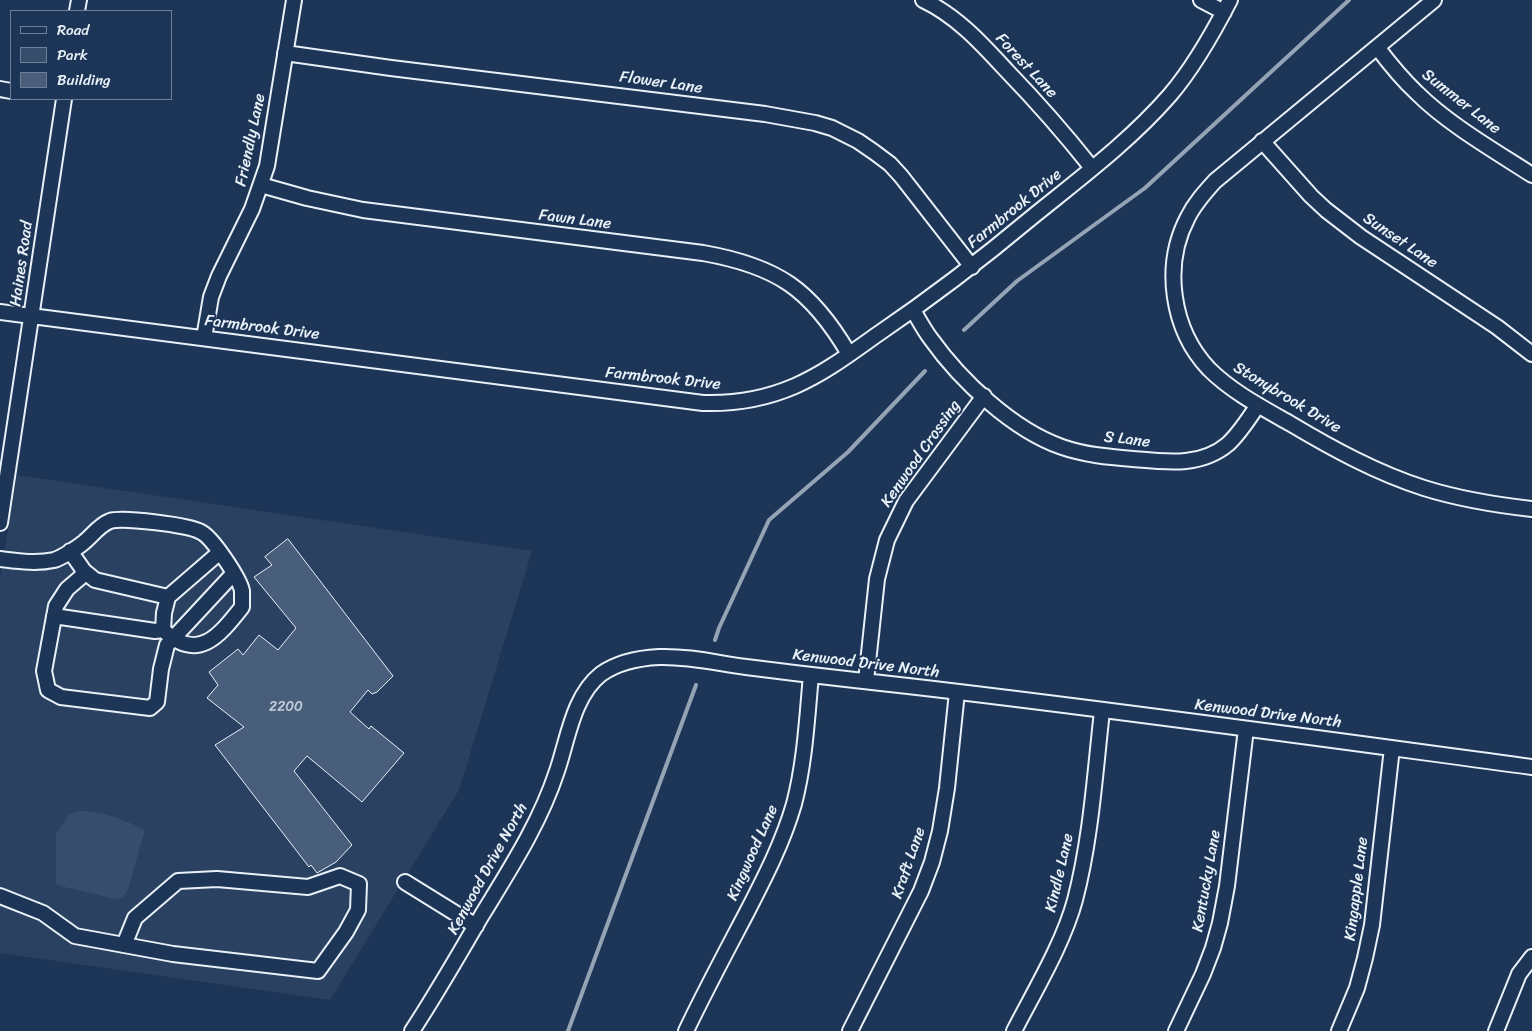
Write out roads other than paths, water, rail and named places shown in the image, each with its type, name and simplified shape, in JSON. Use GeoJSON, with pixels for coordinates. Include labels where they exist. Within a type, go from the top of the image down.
{"type":"FeatureCollection","features":[{"type":"Feature","properties":{"kind":"street","name":"Friendly Lane"},"geometry":{"type":"LineString","coordinates":[[204,338],[212,297],[219,276],[252,209],[261,185],[270,148],[294,0]]}},
{"type":"Feature","properties":{"kind":"street","name":"Forest Lane"},"geometry":{"type":"LineString","coordinates":[[923,0],[947,14],[975,37],[1037,102],[1092,168]]}},
{"type":"Feature","properties":{"kind":"street"},"geometry":{"type":"LineString","coordinates":[[1201,0],[1227,6]]}},
{"type":"Feature","properties":{"kind":"street","name":"Stonybrook Drive"},"geometry":{"type":"LineString","coordinates":[[1433,0],[1215,181],[1197,202],[1187,218],[1178,240],[1174,260],[1173,280],[1175,296],[1180,321],[1195,352],[1209,369],[1258,405],[1363,463],[1424,488],[1449,495],[1532,510]]}},
{"type":"Feature","properties":{"kind":"street","name":"Farmbrook Drive"},"geometry":{"type":"LineString","coordinates":[[0,312],[703,403],[725,404],[772,395],[796,386],[824,371],[913,310],[972,267],[1118,146],[1170,94],[1197,58],[1227,6]]}},
{"type":"Feature","properties":{"kind":"street","name":"Summer Lane"},"geometry":{"type":"LineString","coordinates":[[1377,47],[1417,94],[1468,133],[1532,175]]}},
{"type":"Feature","properties":{"kind":"street","name":"Flower Lane"},"geometry":{"type":"LineString","coordinates":[[286,53],[765,114],[816,123],[832,128],[858,141],[890,164],[972,267]]}},
{"type":"Feature","properties":{"kind":"street","name":"Haines Road"},"geometry":{"type":"LineString","coordinates":[[0,523],[62,100]]}},
{"type":"Feature","properties":{"kind":"street","name":"Sunset Lane"},"geometry":{"type":"LineString","coordinates":[[1262,142],[1326,210],[1361,237],[1497,327],[1532,354]]}},
{"type":"Feature","properties":{"kind":"street","name":"Fawn Lane"},"geometry":{"type":"LineString","coordinates":[[261,185],[339,206],[363,210],[703,253],[750,264],[783,279],[815,306],[838,335],[849,354]]}},
{"type":"Feature","properties":{"kind":"street","name":"S Lane"},"geometry":{"type":"LineString","coordinates":[[913,310],[930,338],[944,356],[963,377],[1001,411],[1022,427],[1041,438],[1078,451],[1108,457],[1167,462],[1189,461],[1217,452],[1229,443],[1258,405]]}},
{"type":"Feature","properties":{"kind":"street","name":"Kenwood Crossing"},"geometry":{"type":"LineString","coordinates":[[866,681],[877,579],[887,540],[906,501],[984,396]]}},
{"type":"Feature","properties":{"kind":"street"},"geometry":{"type":"LineString","coordinates":[[0,559],[25,562],[55,560],[83,543],[100,527],[110,521],[127,519],[202,532],[220,552],[234,573],[242,590],[242,606],[220,633],[214,639],[194,646],[168,634],[54,616]]}},
{"type":"Feature","properties":{"kind":"street"},"geometry":{"type":"LineString","coordinates":[[70,551],[84,571],[95,580],[168,596]]}},
{"type":"Feature","properties":{"kind":"street"},"geometry":{"type":"LineString","coordinates":[[84,571],[67,589],[56,606],[44,671],[48,690],[61,697],[150,708],[157,702],[161,669],[167,645],[168,634],[164,613],[168,596],[220,552]]}},
{"type":"Feature","properties":{"kind":"street"},"geometry":{"type":"LineString","coordinates":[[168,634],[234,573]]}},
{"type":"Feature","properties":{"kind":"street","name":"Kenwood Drive North"},"geometry":{"type":"LineString","coordinates":[[412,1031],[436,994],[529,836],[557,772],[566,739],[583,696],[598,677],[622,663],[661,657],[690,659],[1532,767]]}},
{"type":"Feature","properties":{"kind":"street","name":"Kingwood Lane"},"geometry":{"type":"LineString","coordinates":[[686,1031],[762,881],[780,842],[793,805],[801,775],[811,675]]}},
{"type":"Feature","properties":{"kind":"street","name":"Kraft Lane"},"geometry":{"type":"LineString","coordinates":[[850,1031],[921,891],[932,862],[940,831],[947,788],[957,692]]}},
{"type":"Feature","properties":{"kind":"street","name":"Kindle Lane"},"geometry":{"type":"LineString","coordinates":[[1014,1031],[1068,921],[1075,900],[1090,818],[1102,711]]}},
{"type":"Feature","properties":{"kind":"street","name":"Kentucky Lane"},"geometry":{"type":"LineString","coordinates":[[1176,1031],[1213,948],[1220,923],[1227,886],[1246,729]]}},
{"type":"Feature","properties":{"kind":"street","name":"Kingapple Lane"},"geometry":{"type":"LineString","coordinates":[[1339,1031],[1357,988],[1372,925],[1392,748]]}},
{"type":"Feature","properties":{"kind":"street"},"geometry":{"type":"LineString","coordinates":[[0,896],[43,913],[75,936],[124,945],[173,954],[318,971],[346,932],[358,910],[359,884],[340,876],[308,887],[218,879],[178,881],[135,918],[124,945]]}},
{"type":"Feature","properties":{"kind":"street"},"geometry":{"type":"LineString","coordinates":[[406,882],[476,926]]}},
{"type":"Feature","properties":{"kind":"street"},"geometry":{"type":"LineString","coordinates":[[1496,1031],[1520,974],[1532,956]]}},
{"type":"Feature","properties":{"kind":"waterway"},"geometry":{"type":"LineString","coordinates":[[964,330],[1017,281],[1145,188],[1349,0]]}},
{"type":"Feature","properties":{"kind":"waterway"},"geometry":{"type":"LineString","coordinates":[[715,640],[769,520],[848,452],[925,371]]}},
{"type":"Feature","properties":{"kind":"waterway"},"geometry":{"type":"LineString","coordinates":[[568,1031],[696,685]]}}]}
